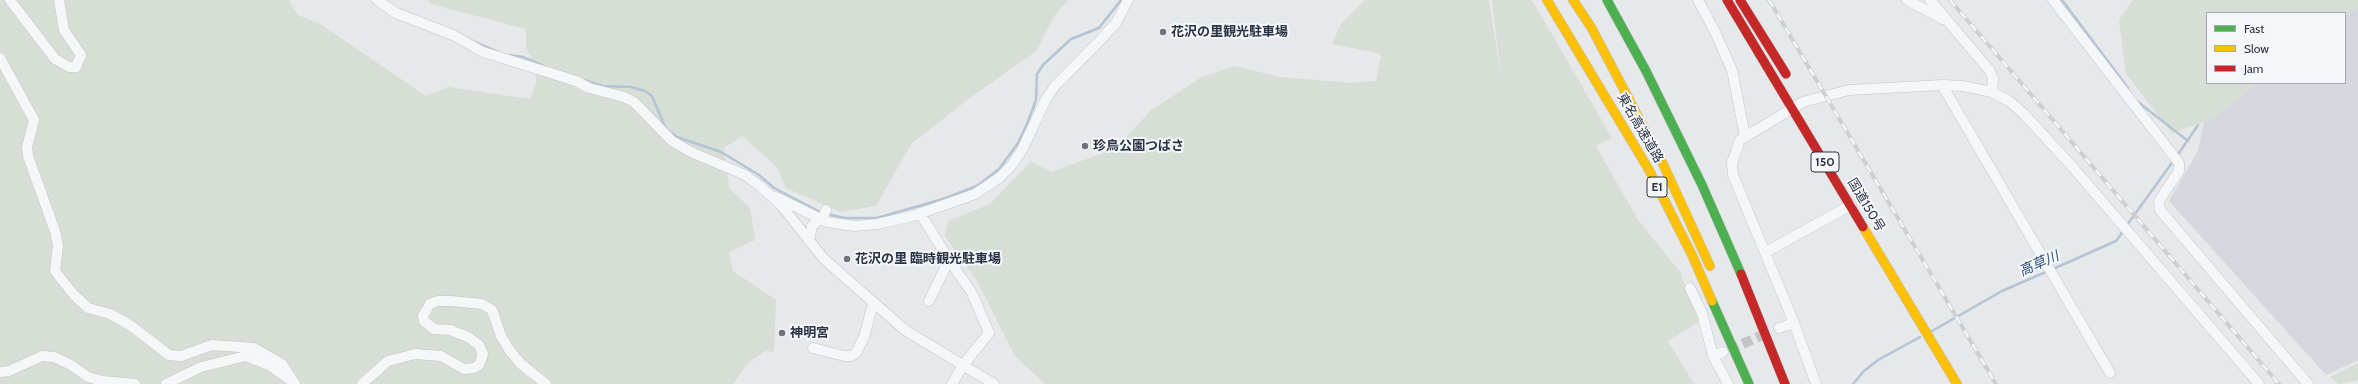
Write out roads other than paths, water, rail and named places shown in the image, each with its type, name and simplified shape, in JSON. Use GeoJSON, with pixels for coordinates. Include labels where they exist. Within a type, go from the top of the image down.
{"type":"FeatureCollection","features":[{"type":"Feature","properties":{"kind":"highway","name":"東名高速道路"},"geometry":{"type":"LineString","coordinates":[[1547,0],[1584,59],[1649,170],[1692,255],[1749,384]]}},
{"type":"Feature","properties":{"kind":"highway","name":"東名高速道路"},"geometry":{"type":"LineString","coordinates":[[1573,0],[1591,27],[1663,164],[1714,277]]}},
{"type":"Feature","properties":{"kind":"highway"},"geometry":{"type":"LineString","coordinates":[[1607,0],[1646,71],[1730,244],[1785,384]]}},
{"type":"Feature","properties":{"kind":"highway","name":"国道150号"},"geometry":{"type":"LineString","coordinates":[[1727,0],[1957,384]]}},
{"type":"Feature","properties":{"kind":"highway"},"geometry":{"type":"LineString","coordinates":[[1740,0],[1791,82]]}},
{"type":"Feature","properties":{"kind":"highway"},"geometry":{"type":"LineString","coordinates":[[1734,327],[1757,384]]}},
{"type":"Feature","properties":{"kind":"street"},"geometry":{"type":"LineString","coordinates":[[10,0],[55,59],[69,67],[76,67],[81,56],[64,30],[59,0]]}},
{"type":"Feature","properties":{"kind":"street"},"geometry":{"type":"LineString","coordinates":[[377,0],[396,13],[453,35],[483,52],[576,81],[589,88],[624,97],[642,109],[672,141],[691,152],[745,175],[772,196],[821,219],[855,226],[877,224],[920,213],[975,194],[999,178],[1022,150],[1046,99],[1108,32],[1128,0]]}},
{"type":"Feature","properties":{"kind":"street"},"geometry":{"type":"LineString","coordinates":[[1698,0],[1716,32],[1732,70],[1745,136]]}},
{"type":"Feature","properties":{"kind":"street"},"geometry":{"type":"LineString","coordinates":[[1907,0],[1947,22]]}},
{"type":"Feature","properties":{"kind":"street"},"geometry":{"type":"LineString","coordinates":[[1930,0],[1947,22],[1990,71],[1993,79],[1992,92]]}},
{"type":"Feature","properties":{"kind":"street"},"geometry":{"type":"LineString","coordinates":[[2053,0],[2179,163],[2179,171],[2158,201],[2160,210],[2308,384]]}},
{"type":"Feature","properties":{"kind":"street"},"geometry":{"type":"LineString","coordinates":[[0,58],[34,120],[27,146],[28,156],[55,231],[58,245],[55,271],[74,295],[88,308],[110,314],[130,325],[169,355],[181,356],[212,345],[254,348],[282,364],[295,384]]}},
{"type":"Feature","properties":{"kind":"street"},"geometry":{"type":"LineString","coordinates":[[1942,85],[2045,264],[2110,372]]}},
{"type":"Feature","properties":{"kind":"street"},"geometry":{"type":"LineString","coordinates":[[1816,384],[1794,322],[1733,175],[1732,163],[1734,151],[1740,140],[1745,136],[1803,102],[1850,90],[1942,85],[1963,86],[1992,92],[2009,101],[2023,113],[2070,164],[2120,222],[2130,236],[2259,384]]}},
{"type":"Feature","properties":{"kind":"street"},"geometry":{"type":"LineString","coordinates":[[772,196],[808,241],[873,304],[905,330],[964,364],[994,384]]}},
{"type":"Feature","properties":{"kind":"street"},"geometry":{"type":"LineString","coordinates":[[1766,252],[1851,206]]}},
{"type":"Feature","properties":{"kind":"street"},"geometry":{"type":"LineString","coordinates":[[808,241],[812,226],[821,219],[826,210]]}},
{"type":"Feature","properties":{"kind":"street"},"geometry":{"type":"LineString","coordinates":[[920,213],[949,260],[972,293],[989,333],[964,364],[952,384]]}},
{"type":"Feature","properties":{"kind":"street"},"geometry":{"type":"LineString","coordinates":[[929,301],[949,260]]}},
{"type":"Feature","properties":{"kind":"street"},"geometry":{"type":"LineString","coordinates":[[1690,288],[1702,313],[1728,384]]}},
{"type":"Feature","properties":{"kind":"street"},"geometry":{"type":"LineString","coordinates":[[362,384],[388,361],[401,356],[415,354],[441,356],[464,369],[474,368],[479,365],[483,354],[479,345],[468,337],[450,330],[434,329],[424,321],[424,316],[430,304],[438,301],[451,300],[482,304],[492,310],[501,336],[510,351],[521,364],[546,384]]}},
{"type":"Feature","properties":{"kind":"street"},"geometry":{"type":"LineString","coordinates":[[813,348],[844,356],[851,356],[856,353],[864,337],[873,304]]}},
{"type":"Feature","properties":{"kind":"street"},"geometry":{"type":"LineString","coordinates":[[1778,328],[1794,322]]}},
{"type":"Feature","properties":{"kind":"street"},"geometry":{"type":"LineString","coordinates":[[0,372],[9,371],[42,356],[54,357],[71,365],[88,377],[103,381],[135,384]]}},
{"type":"Feature","properties":{"kind":"street"},"geometry":{"type":"LineString","coordinates":[[166,384],[201,367],[246,356],[269,365],[295,384]]}},
{"type":"Feature","properties":{"kind":"waterway"},"geometry":{"type":"LineString","coordinates":[[827,214],[845,218],[877,218],[943,199],[977,186],[999,169],[1018,143],[1036,100],[1037,74],[1043,65],[1071,39],[1099,28],[1121,0]]}},
{"type":"Feature","properties":{"kind":"waterway"},"geometry":{"type":"LineString","coordinates":[[2062,0],[2128,88]]}},
{"type":"Feature","properties":{"kind":"waterway"},"geometry":{"type":"LineString","coordinates":[[468,39],[498,52]]}},
{"type":"Feature","properties":{"kind":"waterway"},"geometry":{"type":"LineString","coordinates":[[509,55],[523,57],[544,66]]}},
{"type":"Feature","properties":{"kind":"waterway"},"geometry":{"type":"LineString","coordinates":[[584,80],[603,86],[631,87],[645,91],[652,96],[666,129],[677,137],[721,152],[759,175],[774,188],[822,213]]}},
{"type":"Feature","properties":{"kind":"waterway"},"geometry":{"type":"LineString","coordinates":[[2138,102],[2188,141]]}},
{"type":"Feature","properties":{"kind":"waterway","name":"高草川"},"geometry":{"type":"LineString","coordinates":[[2177,156],[2198,125]]}},
{"type":"Feature","properties":{"kind":"waterway","name":"高草川"},"geometry":{"type":"LineString","coordinates":[[2127,225],[2174,160]]}},
{"type":"Feature","properties":{"kind":"waterway","name":"高草川"},"geometry":{"type":"LineString","coordinates":[[2053,269],[2116,241],[2124,230]]}},
{"type":"Feature","properties":{"kind":"waterway","name":"高草川"},"geometry":{"type":"LineString","coordinates":[[1932,331],[2002,291],[2048,271]]}},
{"type":"Feature","properties":{"kind":"waterway","name":"高草川"},"geometry":{"type":"LineString","coordinates":[[1853,384],[1864,371],[1878,360],[1920,337]]}},
{"type":"Feature","properties":{"kind":"tunnel"},"geometry":{"type":"LineString","coordinates":[[1729,350],[1769,332]]}},
{"type":"Feature","properties":{"kind":"railway"},"geometry":{"type":"LineString","coordinates":[[1769,0],[1996,384]]}},
{"type":"Feature","properties":{"kind":"railway"},"geometry":{"type":"LineString","coordinates":[[1950,0],[2279,384]]}},
{"type":"Feature","properties":{"kind":"place","name":"花沢の里観光駐車場"},"geometry":{"type":"Point","coordinates":[1163,32]}},
{"type":"Feature","properties":{"kind":"place","name":"珍鳥公園つばさ"},"geometry":{"type":"Point","coordinates":[1085,146]}},
{"type":"Feature","properties":{"kind":"place","name":"花沢の里 臨時観光駐車場"},"geometry":{"type":"Point","coordinates":[847,259]}},
{"type":"Feature","properties":{"kind":"place","name":"神明宮"},"geometry":{"type":"Point","coordinates":[782,333]}}]}
